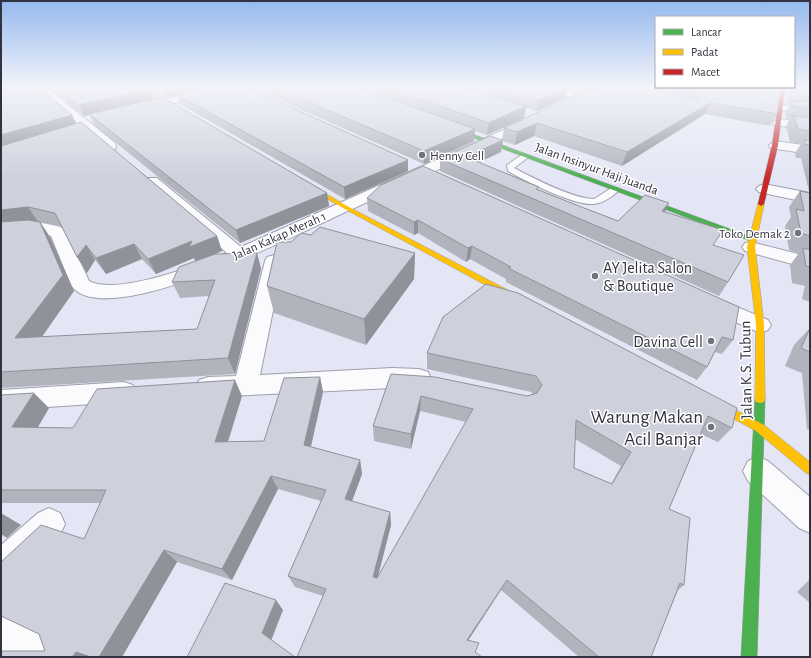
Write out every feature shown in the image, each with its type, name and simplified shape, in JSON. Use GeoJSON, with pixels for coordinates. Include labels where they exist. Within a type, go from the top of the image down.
{"type":"FeatureCollection","features":[{"type":"Feature","properties":{"kind":"street"},"geometry":{"type":"LineString","coordinates":[[76,118],[119,154]]}},
{"type":"Feature","properties":{"kind":"street","name":"Jalan Kakap Merah 1"},"geometry":{"type":"LineString","coordinates":[[1,232],[38,228],[54,230],[58,233],[81,285],[86,289],[104,293],[178,277],[238,254],[488,142],[537,118]]}},
{"type":"Feature","properties":{"kind":"street","name":"Jalan K.S. Tubun"},"geometry":{"type":"LineString","coordinates":[[749,657],[760,428],[760,325],[752,243],[775,145],[778,118]]}},
{"type":"Feature","properties":{"kind":"street","name":"Jalan Insinyur Haji Juanda"},"geometry":{"type":"LineString","coordinates":[[437,122],[616,189],[752,243]]}},
{"type":"Feature","properties":{"kind":"street"},"geometry":{"type":"LineString","coordinates":[[778,123],[810,126]]}},
{"type":"Feature","properties":{"kind":"street"},"geometry":{"type":"LineString","coordinates":[[775,145],[810,150]]}},
{"type":"Feature","properties":{"kind":"street"},"geometry":{"type":"LineString","coordinates":[[401,162],[442,180]]}},
{"type":"Feature","properties":{"kind":"street"},"geometry":{"type":"LineString","coordinates":[[143,174],[238,254]]}},
{"type":"Feature","properties":{"kind":"street"},"geometry":{"type":"LineString","coordinates":[[297,178],[345,207],[526,303]]}},
{"type":"Feature","properties":{"kind":"street"},"geometry":{"type":"LineString","coordinates":[[764,189],[810,198]]}},
{"type":"Feature","properties":{"kind":"street"},"geometry":{"type":"LineString","coordinates":[[246,384],[280,235]]}},
{"type":"Feature","properties":{"kind":"street"},"geometry":{"type":"LineString","coordinates":[[752,243],[810,263]]}},
{"type":"Feature","properties":{"kind":"street"},"geometry":{"type":"LineString","coordinates":[[696,296],[760,325]]}},
{"type":"Feature","properties":{"kind":"street"},"geometry":{"type":"LineString","coordinates":[[183,388],[392,378],[414,378],[441,382]]}},
{"type":"Feature","properties":{"kind":"street"},"geometry":{"type":"LineString","coordinates":[[1,400],[143,391]]}},
{"type":"Feature","properties":{"kind":"street"},"geometry":{"type":"LineString","coordinates":[[698,395],[760,428],[810,469]]}},
{"type":"Feature","properties":{"kind":"street"},"geometry":{"type":"LineString","coordinates":[[758,471],[810,517]]}},
{"type":"Feature","properties":{"kind":"street"},"geometry":{"type":"LineString","coordinates":[[1,568],[49,524]]}},
{"type":"Feature","properties":{"kind":"street"},"geometry":{"type":"LineString","coordinates":[[1,634],[46,657]]}},
{"type":"Feature","properties":{"kind":"lane"},"geometry":{"type":"LineString","coordinates":[[526,156],[510,167],[511,169],[575,197],[586,201],[597,201],[616,189]]}},
{"type":"Feature","properties":{"kind":"building"},"geometry":{"type":"Polygon","coordinates":[[[1,118],[62,118],[1,135],[1,118]]]}},
{"type":"Feature","properties":{"kind":"building"},"geometry":{"type":"Polygon","coordinates":[[[94,118],[198,118],[327,193],[236,230],[94,118]]]}},
{"type":"Feature","properties":{"kind":"building"},"geometry":{"type":"Polygon","coordinates":[[[219,118],[314,118],[408,160],[344,187],[219,118]]]}},
{"type":"Feature","properties":{"kind":"building"},"geometry":{"type":"Polygon","coordinates":[[[345,118],[443,118],[475,129],[424,151],[345,118]]]}},
{"type":"Feature","properties":{"kind":"building"},"geometry":{"type":"Polygon","coordinates":[[[474,118],[501,118],[489,123],[474,118]]]}},
{"type":"Feature","properties":{"kind":"building"},"geometry":{"type":"Polygon","coordinates":[[[526,118],[685,118],[627,152],[537,123],[517,132],[504,128],[526,118]]]}},
{"type":"Feature","properties":{"kind":"building"},"geometry":{"type":"Polygon","coordinates":[[[794,118],[810,118],[810,131],[798,129],[794,118]]]}},
{"type":"Feature","properties":{"kind":"building"},"geometry":{"type":"Polygon","coordinates":[[[81,122],[217,236],[189,247],[192,241],[148,259],[134,244],[96,258],[86,245],[77,257],[55,213],[28,207],[1,210],[1,146],[81,122]]]}},
{"type":"Feature","properties":{"kind":"building"},"geometry":{"type":"Polygon","coordinates":[[[490,136],[503,140],[466,157],[539,187],[536,189],[618,221],[645,195],[669,203],[662,211],[723,230],[713,245],[744,255],[728,282],[440,159],[490,136]]]}},
{"type":"Feature","properties":{"kind":"building"},"geometry":{"type":"Polygon","coordinates":[[[804,140],[810,141],[810,148],[809,145],[805,144],[804,140]]]}},
{"type":"Feature","properties":{"kind":"building"},"geometry":{"type":"Polygon","coordinates":[[[423,166],[739,307],[733,340],[722,337],[707,367],[508,268],[511,267],[472,246],[468,248],[418,220],[414,222],[367,198],[381,185],[423,166]]]}},
{"type":"Feature","properties":{"kind":"building"},"geometry":{"type":"Polygon","coordinates":[[[800,191],[810,193],[810,236],[801,233],[796,209],[804,211],[800,191]]]}},
{"type":"Feature","properties":{"kind":"building"},"geometry":{"type":"Polygon","coordinates":[[[28,220],[40,222],[63,275],[15,338],[197,329],[215,280],[172,282],[179,267],[215,254],[257,253],[228,358],[1,372],[1,222],[28,220]]]}},
{"type":"Feature","properties":{"kind":"building"},"geometry":{"type":"Polygon","coordinates":[[[320,227],[415,253],[364,319],[267,286],[277,242],[291,242],[301,233],[311,235],[320,227]]]}},
{"type":"Feature","properties":{"kind":"building"},"geometry":{"type":"Polygon","coordinates":[[[803,248],[810,250],[810,267],[806,266],[803,248]]]}},
{"type":"Feature","properties":{"kind":"building"},"geometry":{"type":"Polygon","coordinates":[[[486,284],[518,293],[737,408],[732,428],[708,416],[669,509],[690,518],[684,585],[680,583],[651,657],[599,657],[507,580],[467,640],[479,643],[475,652],[482,657],[297,657],[326,589],[288,576],[326,490],[271,476],[222,569],[164,550],[99,657],[91,657],[76,652],[72,657],[1,657],[1,651],[45,651],[39,634],[1,616],[1,562],[41,525],[84,539],[106,490],[1,490],[1,395],[34,393],[12,427],[73,428],[97,389],[235,380],[215,442],[264,441],[284,378],[320,377],[304,445],[360,460],[345,499],[390,512],[373,577],[377,578],[473,409],[421,396],[411,434],[373,426],[391,374],[435,377],[527,396],[537,393],[542,385],[536,376],[427,353],[443,317],[486,284]],[[576,420],[574,468],[612,484],[631,452],[576,420]]]}},
{"type":"Feature","properties":{"kind":"building"},"geometry":{"type":"Polygon","coordinates":[[[810,328],[810,352],[801,348],[810,328]]]}},
{"type":"Feature","properties":{"kind":"building"},"geometry":{"type":"Polygon","coordinates":[[[225,583],[276,600],[262,633],[295,657],[187,657],[225,583]]]}},
{"type":"Feature","properties":{"kind":"traffic: fast"},"geometry":{"type":"LineString","coordinates":[[446,126],[753,239]]}},
{"type":"Feature","properties":{"kind":"traffic: fast"},"geometry":{"type":"LineString","coordinates":[[749,657],[760,399]]}},
{"type":"Feature","properties":{"kind":"traffic: slow"},"geometry":{"type":"LineString","coordinates":[[302,182],[345,207],[518,299]]}},
{"type":"Feature","properties":{"kind":"traffic: slow"},"geometry":{"type":"LineString","coordinates":[[760,399],[760,325],[751,247],[761,204]]}},
{"type":"Feature","properties":{"kind":"traffic: slow"},"geometry":{"type":"LineString","coordinates":[[709,400],[760,428],[810,469]]}},
{"type":"Feature","properties":{"kind":"traffic: jam"},"geometry":{"type":"LineString","coordinates":[[761,204],[775,145],[779,118]]}},
{"type":"Feature","properties":{"kind":"place","name":"Henny Cell"},"geometry":{"type":"Point","coordinates":[422,155]}},
{"type":"Feature","properties":{"kind":"place","name":"Toko Demak 2"},"geometry":{"type":"Point","coordinates":[798,233]}},
{"type":"Feature","properties":{"kind":"place","name":"AY Jelita Salon & Boutique"},"geometry":{"type":"Point","coordinates":[595,276]}},
{"type":"Feature","properties":{"kind":"place","name":"Davina Cell"},"geometry":{"type":"Point","coordinates":[711,341]}},
{"type":"Feature","properties":{"kind":"place","name":"Warung Makan Acil Banjar"},"geometry":{"type":"Point","coordinates":[711,427]}}]}
